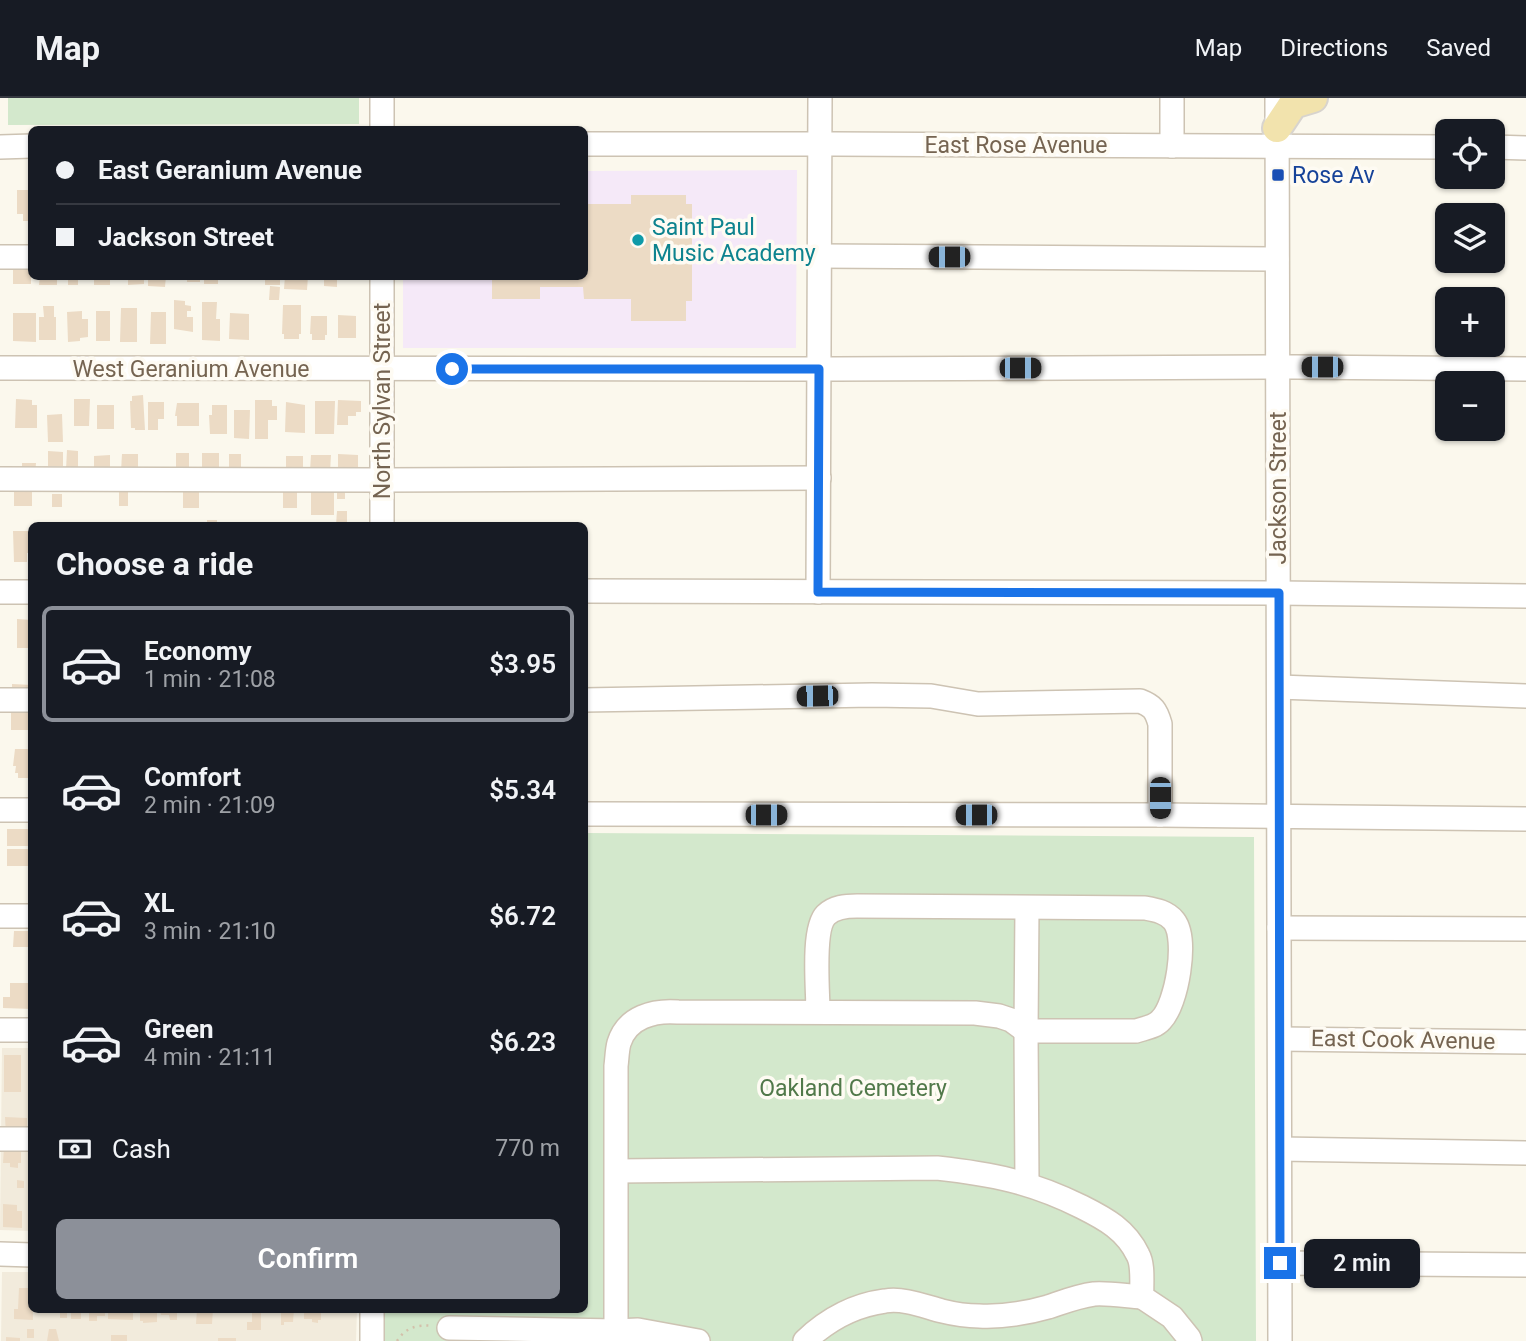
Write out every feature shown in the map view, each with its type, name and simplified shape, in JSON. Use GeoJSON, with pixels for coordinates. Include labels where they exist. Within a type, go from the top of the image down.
{"type":"FeatureCollection","features":[{"type":"Feature","properties":{"kind":"main road"},"geometry":{"type":"LineString","coordinates":[[1277,137],[1293,104],[1313,98]]}},
{"type":"Feature","properties":{"kind":"street"},"geometry":{"type":"LineString","coordinates":[[382,98],[382,126]]}},
{"type":"Feature","properties":{"kind":"street"},"geometry":{"type":"LineString","coordinates":[[818,592],[820,98]]}},
{"type":"Feature","properties":{"kind":"street"},"geometry":{"type":"LineString","coordinates":[[1172,98],[1172,145]]}},
{"type":"Feature","properties":{"kind":"street","name":"Jackson Street"},"geometry":{"type":"LineString","coordinates":[[1277,98],[1280,1341]]}},
{"type":"Feature","properties":{"kind":"street","name":"East Rose Avenue"},"geometry":{"type":"LineString","coordinates":[[588,145],[1172,145],[1277,137],[1435,146]]}},
{"type":"Feature","properties":{"kind":"street"},"geometry":{"type":"LineString","coordinates":[[0,147],[28,146]]}},
{"type":"Feature","properties":{"kind":"street"},"geometry":{"type":"LineString","coordinates":[[1505,148],[1526,148]]}},
{"type":"Feature","properties":{"kind":"street"},"geometry":{"type":"LineString","coordinates":[[819,256],[1277,259]]}},
{"type":"Feature","properties":{"kind":"street"},"geometry":{"type":"LineString","coordinates":[[0,257],[28,257]]}},
{"type":"Feature","properties":{"kind":"street","name":"North Sylvan Street"},"geometry":{"type":"LineString","coordinates":[[382,280],[382,522]]}},
{"type":"Feature","properties":{"kind":"street","name":"West Geranium Avenue"},"geometry":{"type":"LineString","coordinates":[[0,368],[1526,369]]}},
{"type":"Feature","properties":{"kind":"street"},"geometry":{"type":"LineString","coordinates":[[0,480],[819,478]]}},
{"type":"Feature","properties":{"kind":"street"},"geometry":{"type":"LineString","coordinates":[[588,591],[1526,596]]}},
{"type":"Feature","properties":{"kind":"street"},"geometry":{"type":"LineString","coordinates":[[0,592],[28,592]]}},
{"type":"Feature","properties":{"kind":"street"},"geometry":{"type":"LineString","coordinates":[[1279,687],[1526,696]]}},
{"type":"Feature","properties":{"kind":"street"},"geometry":{"type":"LineString","coordinates":[[588,700],[872,695],[932,696],[978,704],[1140,701],[1152,705],[1160,724],[1160,816]]}},
{"type":"Feature","properties":{"kind":"street"},"geometry":{"type":"LineString","coordinates":[[0,700],[28,700]]}},
{"type":"Feature","properties":{"kind":"street"},"geometry":{"type":"LineString","coordinates":[[0,810],[28,810]]}},
{"type":"Feature","properties":{"kind":"street"},"geometry":{"type":"LineString","coordinates":[[588,814],[1526,819]]}},
{"type":"Feature","properties":{"kind":"street"},"geometry":{"type":"LineString","coordinates":[[616,1336],[616,1066],[619,1044],[628,1026],[645,1015],[664,1011],[818,1012],[975,1013],[1011,1020],[1026,1031],[1136,1031],[1152,1027],[1167,1011],[1178,984],[1181,938],[1172,918],[1145,908],[841,907],[828,912],[820,922],[817,936],[818,1012]]}},
{"type":"Feature","properties":{"kind":"street"},"geometry":{"type":"LineString","coordinates":[[1027,908],[1027,1184]]}},
{"type":"Feature","properties":{"kind":"street"},"geometry":{"type":"LineString","coordinates":[[0,916],[28,916]]}},
{"type":"Feature","properties":{"kind":"street"},"geometry":{"type":"LineString","coordinates":[[1279,928],[1526,929]]}},
{"type":"Feature","properties":{"kind":"street"},"geometry":{"type":"LineString","coordinates":[[0,1030],[28,1030]]}},
{"type":"Feature","properties":{"kind":"street","name":"East Cook Avenue"},"geometry":{"type":"LineString","coordinates":[[1280,1039],[1526,1042]]}},
{"type":"Feature","properties":{"kind":"street"},"geometry":{"type":"LineString","coordinates":[[0,1139],[28,1139]]}},
{"type":"Feature","properties":{"kind":"street"},"geometry":{"type":"LineString","coordinates":[[1280,1149],[1526,1153]]}},
{"type":"Feature","properties":{"kind":"street"},"geometry":{"type":"LineString","coordinates":[[617,1171],[937,1168],[968,1171],[1027,1184],[1058,1195],[1099,1215],[1126,1234],[1140,1258],[1142,1297]]}},
{"type":"Feature","properties":{"kind":"street"},"geometry":{"type":"LineString","coordinates":[[0,1254],[28,1255]]}},
{"type":"Feature","properties":{"kind":"street"},"geometry":{"type":"LineString","coordinates":[[1280,1263],[1526,1265]]}},
{"type":"Feature","properties":{"kind":"street"},"geometry":{"type":"LineString","coordinates":[[805,1341],[847,1312],[859,1306],[887,1300],[907,1301],[946,1312],[980,1316],[1014,1314],[1096,1294],[1142,1297],[1172,1317],[1189,1341]]}},
{"type":"Feature","properties":{"kind":"street"},"geometry":{"type":"LineString","coordinates":[[372,1313],[372,1341]]}},
{"type":"Feature","properties":{"kind":"street"},"geometry":{"type":"LineString","coordinates":[[449,1328],[616,1336],[638,1330],[698,1341]]}},
{"type":"Feature","properties":{"kind":"path"},"geometry":{"type":"LineString","coordinates":[[397,1341],[409,1328],[423,1325],[449,1328]]}},
{"type":"Feature","properties":{"kind":"shaded area"},"geometry":{"type":"Polygon","coordinates":[[[797,170],[796,348],[403,348],[403,280],[588,280],[588,171],[797,170]]]}},
{"type":"Feature","properties":{"kind":"shaded area"},"geometry":{"type":"Polygon","coordinates":[[[2,1048],[28,1048],[28,1231],[0,1230],[2,1048]]]}},
{"type":"Feature","properties":{"kind":"shaded area"},"geometry":{"type":"Polygon","coordinates":[[[2,1272],[28,1272],[28,1313],[357,1313],[356,1341],[1,1341],[2,1272]]]}},
{"type":"Feature","properties":{"kind":"green space"},"geometry":{"type":"Polygon","coordinates":[[[8,98],[359,98],[359,124],[8,125],[8,98]]]}},
{"type":"Feature","properties":{"kind":"green space","name":"Oakland Cemetery"},"geometry":{"type":"Polygon","coordinates":[[[588,833],[1254,837],[1256,1341],[380,1341],[380,1313],[588,1313],[588,833]]]}},
{"type":"Feature","properties":{"kind":"building"},"geometry":{"type":"Polygon","coordinates":[[[17,190],[28,190],[28,221],[23,221],[23,214],[17,214],[17,190]]]}},
{"type":"Feature","properties":{"kind":"building","name":"Saint Paul Music Academy"},"geometry":{"type":"Polygon","coordinates":[[[631,195],[686,195],[686,204],[692,204],[692,301],[686,301],[686,321],[631,321],[631,299],[584,299],[583,287],[540,287],[540,299],[492,299],[492,280],[588,280],[588,204],[631,204],[631,195]]]}},
{"type":"Feature","properties":{"kind":"building"},"geometry":{"type":"Polygon","coordinates":[[[13,268],[28,268],[28,280],[31,280],[31,284],[13,284],[13,268]]]}},
{"type":"Feature","properties":{"kind":"building"},"geometry":{"type":"Polygon","coordinates":[[[40,280],[57,280],[57,285],[39,285],[40,280]]]}},
{"type":"Feature","properties":{"kind":"building"},"geometry":{"type":"Polygon","coordinates":[[[68,280],[78,280],[78,285],[68,285],[68,280]]]}},
{"type":"Feature","properties":{"kind":"building"},"geometry":{"type":"Polygon","coordinates":[[[94,280],[110,280],[110,285],[94,285],[94,280]]]}},
{"type":"Feature","properties":{"kind":"building"},"geometry":{"type":"Polygon","coordinates":[[[128,280],[144,280],[144,284],[128,285],[128,280]]]}},
{"type":"Feature","properties":{"kind":"building"},"geometry":{"type":"Polygon","coordinates":[[[148,280],[166,280],[165,287],[148,286],[148,280]]]}},
{"type":"Feature","properties":{"kind":"building"},"geometry":{"type":"Polygon","coordinates":[[[204,280],[218,280],[218,284],[204,284],[204,280]]]}},
{"type":"Feature","properties":{"kind":"building"},"geometry":{"type":"Polygon","coordinates":[[[265,280],[280,280],[280,285],[265,285],[265,280]]]}},
{"type":"Feature","properties":{"kind":"building"},"geometry":{"type":"Polygon","coordinates":[[[285,280],[308,280],[307,290],[284,289],[285,280]]]}},
{"type":"Feature","properties":{"kind":"building"},"geometry":{"type":"Polygon","coordinates":[[[324,280],[337,280],[337,287],[324,286],[324,280]]]}},
{"type":"Feature","properties":{"kind":"building"},"geometry":{"type":"Polygon","coordinates":[[[270,286],[280,287],[279,300],[269,300],[270,286]]]}},
{"type":"Feature","properties":{"kind":"building"},"geometry":{"type":"Polygon","coordinates":[[[174,300],[185,301],[185,305],[191,306],[187,317],[193,317],[193,332],[174,329],[174,300]]]}},
{"type":"Feature","properties":{"kind":"building"},"geometry":{"type":"Polygon","coordinates":[[[202,302],[217,302],[216,319],[220,319],[220,341],[202,340],[202,302]]]}},
{"type":"Feature","properties":{"kind":"building"},"geometry":{"type":"Polygon","coordinates":[[[283,305],[301,305],[299,339],[284,339],[283,305]]]}},
{"type":"Feature","properties":{"kind":"building"},"geometry":{"type":"Polygon","coordinates":[[[43,306],[54,306],[56,340],[39,340],[39,317],[44,317],[43,306]]]}},
{"type":"Feature","properties":{"kind":"building"},"geometry":{"type":"Polygon","coordinates":[[[121,308],[137,308],[137,342],[120,342],[121,308]]]}},
{"type":"Feature","properties":{"kind":"building"},"geometry":{"type":"Polygon","coordinates":[[[82,311],[82,319],[88,319],[88,337],[68,342],[67,312],[82,311]]]}},
{"type":"Feature","properties":{"kind":"building"},"geometry":{"type":"Polygon","coordinates":[[[96,311],[110,311],[110,341],[96,341],[96,311]]]}},
{"type":"Feature","properties":{"kind":"building"},"geometry":{"type":"Polygon","coordinates":[[[151,312],[166,312],[166,344],[150,344],[151,312]]]}},
{"type":"Feature","properties":{"kind":"building"},"geometry":{"type":"Polygon","coordinates":[[[13,313],[36,313],[36,342],[13,341],[13,313]]]}},
{"type":"Feature","properties":{"kind":"building"},"geometry":{"type":"Polygon","coordinates":[[[230,313],[249,314],[249,340],[229,339],[230,313]]]}},
{"type":"Feature","properties":{"kind":"building"},"geometry":{"type":"Polygon","coordinates":[[[338,315],[356,316],[356,338],[338,338],[338,315]]]}},
{"type":"Feature","properties":{"kind":"building"},"geometry":{"type":"Polygon","coordinates":[[[311,316],[327,316],[325,340],[312,340],[311,316]]]}},
{"type":"Feature","properties":{"kind":"building"},"geometry":{"type":"Polygon","coordinates":[[[143,395],[145,430],[135,430],[131,428],[130,401],[132,396],[143,395]]]}},
{"type":"Feature","properties":{"kind":"building"},"geometry":{"type":"Polygon","coordinates":[[[16,399],[32,400],[32,405],[37,405],[37,428],[15,428],[16,399]]]}},
{"type":"Feature","properties":{"kind":"building"},"geometry":{"type":"Polygon","coordinates":[[[74,399],[90,399],[89,426],[74,426],[74,399]]]}},
{"type":"Feature","properties":{"kind":"building"},"geometry":{"type":"Polygon","coordinates":[[[255,400],[272,400],[272,406],[277,406],[277,420],[268,420],[268,439],[255,439],[255,400]]]}},
{"type":"Feature","properties":{"kind":"building"},"geometry":{"type":"Polygon","coordinates":[[[338,400],[361,401],[361,412],[356,412],[356,416],[348,416],[348,425],[337,425],[338,400]]]}},
{"type":"Feature","properties":{"kind":"building"},"geometry":{"type":"Polygon","coordinates":[[[315,401],[335,401],[334,434],[315,434],[315,401]]]}},
{"type":"Feature","properties":{"kind":"building"},"geometry":{"type":"Polygon","coordinates":[[[148,402],[164,402],[164,419],[158,419],[158,430],[148,430],[148,402]]]}},
{"type":"Feature","properties":{"kind":"building"},"geometry":{"type":"Polygon","coordinates":[[[286,402],[305,405],[305,433],[285,432],[286,402]]]}},
{"type":"Feature","properties":{"kind":"building"},"geometry":{"type":"Polygon","coordinates":[[[177,403],[199,403],[199,426],[177,426],[177,403]]]}},
{"type":"Feature","properties":{"kind":"building"},"geometry":{"type":"Polygon","coordinates":[[[97,405],[114,405],[114,429],[97,429],[97,405]]]}},
{"type":"Feature","properties":{"kind":"building"},"geometry":{"type":"Polygon","coordinates":[[[212,405],[227,405],[227,434],[210,434],[209,415],[212,415],[212,405]]]}},
{"type":"Feature","properties":{"kind":"building"},"geometry":{"type":"Polygon","coordinates":[[[234,410],[250,410],[249,439],[234,438],[234,410]]]}},
{"type":"Feature","properties":{"kind":"building"},"geometry":{"type":"Polygon","coordinates":[[[62,414],[63,442],[48,442],[47,415],[62,414]]]}},
{"type":"Feature","properties":{"kind":"building"},"geometry":{"type":"Polygon","coordinates":[[[67,450],[78,451],[78,470],[66,470],[67,450]]]}},
{"type":"Feature","properties":{"kind":"building"},"geometry":{"type":"Polygon","coordinates":[[[48,451],[63,452],[63,466],[48,466],[48,451]]]}},
{"type":"Feature","properties":{"kind":"building"},"geometry":{"type":"Polygon","coordinates":[[[176,453],[189,453],[189,471],[176,471],[176,453]]]}},
{"type":"Feature","properties":{"kind":"building"},"geometry":{"type":"Polygon","coordinates":[[[202,453],[219,453],[219,469],[202,469],[202,453]]]}},
{"type":"Feature","properties":{"kind":"building"},"geometry":{"type":"Polygon","coordinates":[[[122,454],[138,454],[138,471],[121,471],[122,454]]]}},
{"type":"Feature","properties":{"kind":"building"},"geometry":{"type":"Polygon","coordinates":[[[229,454],[241,454],[241,470],[229,470],[229,454]]]}},
{"type":"Feature","properties":{"kind":"building"},"geometry":{"type":"Polygon","coordinates":[[[338,454],[358,455],[358,472],[338,472],[338,454]]]}},
{"type":"Feature","properties":{"kind":"building"},"geometry":{"type":"Polygon","coordinates":[[[110,455],[110,471],[94,471],[94,456],[110,455]]]}},
{"type":"Feature","properties":{"kind":"building"},"geometry":{"type":"Polygon","coordinates":[[[311,455],[331,455],[330,472],[310,471],[311,455]]]}},
{"type":"Feature","properties":{"kind":"building"},"geometry":{"type":"Polygon","coordinates":[[[286,456],[303,456],[303,472],[286,472],[286,456]]]}},
{"type":"Feature","properties":{"kind":"building"},"geometry":{"type":"Polygon","coordinates":[[[22,463],[36,463],[35,475],[22,474],[22,463]]]}},
{"type":"Feature","properties":{"kind":"building"},"geometry":{"type":"Polygon","coordinates":[[[14,488],[32,488],[32,506],[14,506],[14,488]]]}},
{"type":"Feature","properties":{"kind":"building"},"geometry":{"type":"Polygon","coordinates":[[[183,490],[199,490],[199,508],[183,508],[183,490]]]}},
{"type":"Feature","properties":{"kind":"building"},"geometry":{"type":"Polygon","coordinates":[[[283,490],[297,490],[297,508],[283,508],[283,490]]]}},
{"type":"Feature","properties":{"kind":"building"},"geometry":{"type":"Polygon","coordinates":[[[119,491],[128,491],[128,506],[119,506],[119,491]]]}},
{"type":"Feature","properties":{"kind":"building"},"geometry":{"type":"Polygon","coordinates":[[[311,492],[334,492],[334,515],[311,515],[311,492]]]}},
{"type":"Feature","properties":{"kind":"building"},"geometry":{"type":"Polygon","coordinates":[[[337,492],[345,492],[345,499],[337,499],[337,492]]]}},
{"type":"Feature","properties":{"kind":"building"},"geometry":{"type":"Polygon","coordinates":[[[52,494],[62,494],[62,507],[52,507],[52,494]]]}},
{"type":"Feature","properties":{"kind":"building"},"geometry":{"type":"Polygon","coordinates":[[[337,511],[347,511],[347,522],[336,522],[337,511]]]}},
{"type":"Feature","properties":{"kind":"building"},"geometry":{"type":"Polygon","coordinates":[[[13,531],[28,531],[27,562],[14,562],[13,531]]]}},
{"type":"Feature","properties":{"kind":"building"},"geometry":{"type":"Polygon","coordinates":[[[17,619],[28,620],[28,648],[17,648],[17,619]]]}},
{"type":"Feature","properties":{"kind":"building"},"geometry":{"type":"Polygon","coordinates":[[[12,684],[28,685],[28,697],[12,697],[12,684]]]}},
{"type":"Feature","properties":{"kind":"building"},"geometry":{"type":"Polygon","coordinates":[[[11,709],[28,709],[28,730],[11,730],[11,709]]]}},
{"type":"Feature","properties":{"kind":"building"},"geometry":{"type":"Polygon","coordinates":[[[15,749],[28,749],[28,778],[18,778],[18,773],[15,773],[16,766],[13,766],[15,749]]]}},
{"type":"Feature","properties":{"kind":"building"},"geometry":{"type":"Polygon","coordinates":[[[7,829],[28,829],[28,846],[7,846],[7,829]]]}},
{"type":"Feature","properties":{"kind":"building"},"geometry":{"type":"Polygon","coordinates":[[[7,849],[28,849],[28,866],[7,866],[7,849]]]}},
{"type":"Feature","properties":{"kind":"building"},"geometry":{"type":"Polygon","coordinates":[[[14,931],[28,931],[28,947],[13,947],[14,931]]]}},
{"type":"Feature","properties":{"kind":"building"},"geometry":{"type":"Polygon","coordinates":[[[10,983],[28,983],[28,1009],[3,1008],[3,997],[10,997],[10,983]]]}},
{"type":"Feature","properties":{"kind":"building"},"geometry":{"type":"Polygon","coordinates":[[[4,1055],[21,1055],[21,1092],[4,1092],[4,1055]]]}},
{"type":"Feature","properties":{"kind":"building"},"geometry":{"type":"Polygon","coordinates":[[[5,1117],[27,1118],[27,1135],[6,1135],[5,1117]]]}},
{"type":"Feature","properties":{"kind":"building"},"geometry":{"type":"Polygon","coordinates":[[[4,1147],[21,1147],[21,1163],[18,1163],[18,1168],[10,1167],[10,1163],[3,1163],[4,1147]]]}},
{"type":"Feature","properties":{"kind":"building"},"geometry":{"type":"Polygon","coordinates":[[[17,1180],[24,1181],[24,1188],[17,1188],[17,1180]]]}},
{"type":"Feature","properties":{"kind":"building"},"geometry":{"type":"Polygon","coordinates":[[[3,1204],[17,1205],[17,1211],[22,1211],[22,1228],[3,1227],[3,1204]]]}},
{"type":"Feature","properties":{"kind":"building"},"geometry":{"type":"Polygon","coordinates":[[[19,1288],[28,1288],[28,1313],[33,1313],[33,1320],[14,1319],[14,1309],[18,1309],[19,1288]]]}},
{"type":"Feature","properties":{"kind":"building"},"geometry":{"type":"Polygon","coordinates":[[[60,1313],[67,1313],[67,1318],[60,1318],[60,1313]]]}},
{"type":"Feature","properties":{"kind":"building"},"geometry":{"type":"Polygon","coordinates":[[[71,1313],[81,1313],[81,1319],[71,1319],[71,1313]]]}},
{"type":"Feature","properties":{"kind":"building"},"geometry":{"type":"Polygon","coordinates":[[[89,1313],[105,1313],[105,1316],[97,1316],[97,1321],[89,1321],[89,1313]]]}},
{"type":"Feature","properties":{"kind":"building"},"geometry":{"type":"Polygon","coordinates":[[[108,1313],[133,1313],[133,1320],[108,1319],[108,1313]]]}},
{"type":"Feature","properties":{"kind":"building"},"geometry":{"type":"Polygon","coordinates":[[[140,1313],[157,1313],[157,1322],[140,1321],[140,1313]]]}},
{"type":"Feature","properties":{"kind":"building"},"geometry":{"type":"Polygon","coordinates":[[[177,1313],[177,1320],[170,1320],[169,1315],[161,1315],[177,1313]]]}},
{"type":"Feature","properties":{"kind":"building"},"geometry":{"type":"Polygon","coordinates":[[[197,1313],[213,1313],[212,1324],[196,1324],[197,1313]]]}},
{"type":"Feature","properties":{"kind":"building"},"geometry":{"type":"Polygon","coordinates":[[[252,1313],[261,1313],[261,1330],[247,1330],[247,1322],[252,1322],[252,1313]]]}},
{"type":"Feature","properties":{"kind":"building"},"geometry":{"type":"Polygon","coordinates":[[[281,1313],[294,1313],[293,1322],[284,1322],[284,1325],[281,1325],[281,1313]]]}},
{"type":"Feature","properties":{"kind":"building"},"geometry":{"type":"Polygon","coordinates":[[[304,1313],[321,1313],[318,1323],[312,1322],[312,1319],[304,1319],[304,1313]]]}},
{"type":"Feature","properties":{"kind":"building"},"geometry":{"type":"Polygon","coordinates":[[[27,1329],[34,1329],[34,1338],[27,1338],[27,1329]]]}},
{"type":"Feature","properties":{"kind":"building"},"geometry":{"type":"Polygon","coordinates":[[[49,1329],[56,1329],[59,1341],[47,1341],[49,1329]]]}},
{"type":"Feature","properties":{"kind":"building"},"geometry":{"type":"Polygon","coordinates":[[[111,1335],[127,1335],[127,1341],[111,1341],[111,1335]]]}},
{"type":"Feature","properties":{"kind":"building"},"geometry":{"type":"Polygon","coordinates":[[[6,1337],[20,1338],[20,1341],[6,1341],[6,1337]]]}},
{"type":"Feature","properties":{"kind":"building"},"geometry":{"type":"Polygon","coordinates":[[[218,1338],[236,1338],[236,1341],[218,1341],[218,1338]]]}},
{"type":"Feature","properties":{"kind":"place","name":"Rose Av"},"geometry":{"type":"Point","coordinates":[1278,175]}},
{"type":"Feature","properties":{"kind":"place","name":"Saint Paul Music Academy"},"geometry":{"type":"Point","coordinates":[638,240]}},
{"type":"Feature","properties":{"kind":"route"},"geometry":{"type":"LineString","coordinates":[[452,369],[819,369],[818,592],[1279,593],[1280,1263]]}}]}
